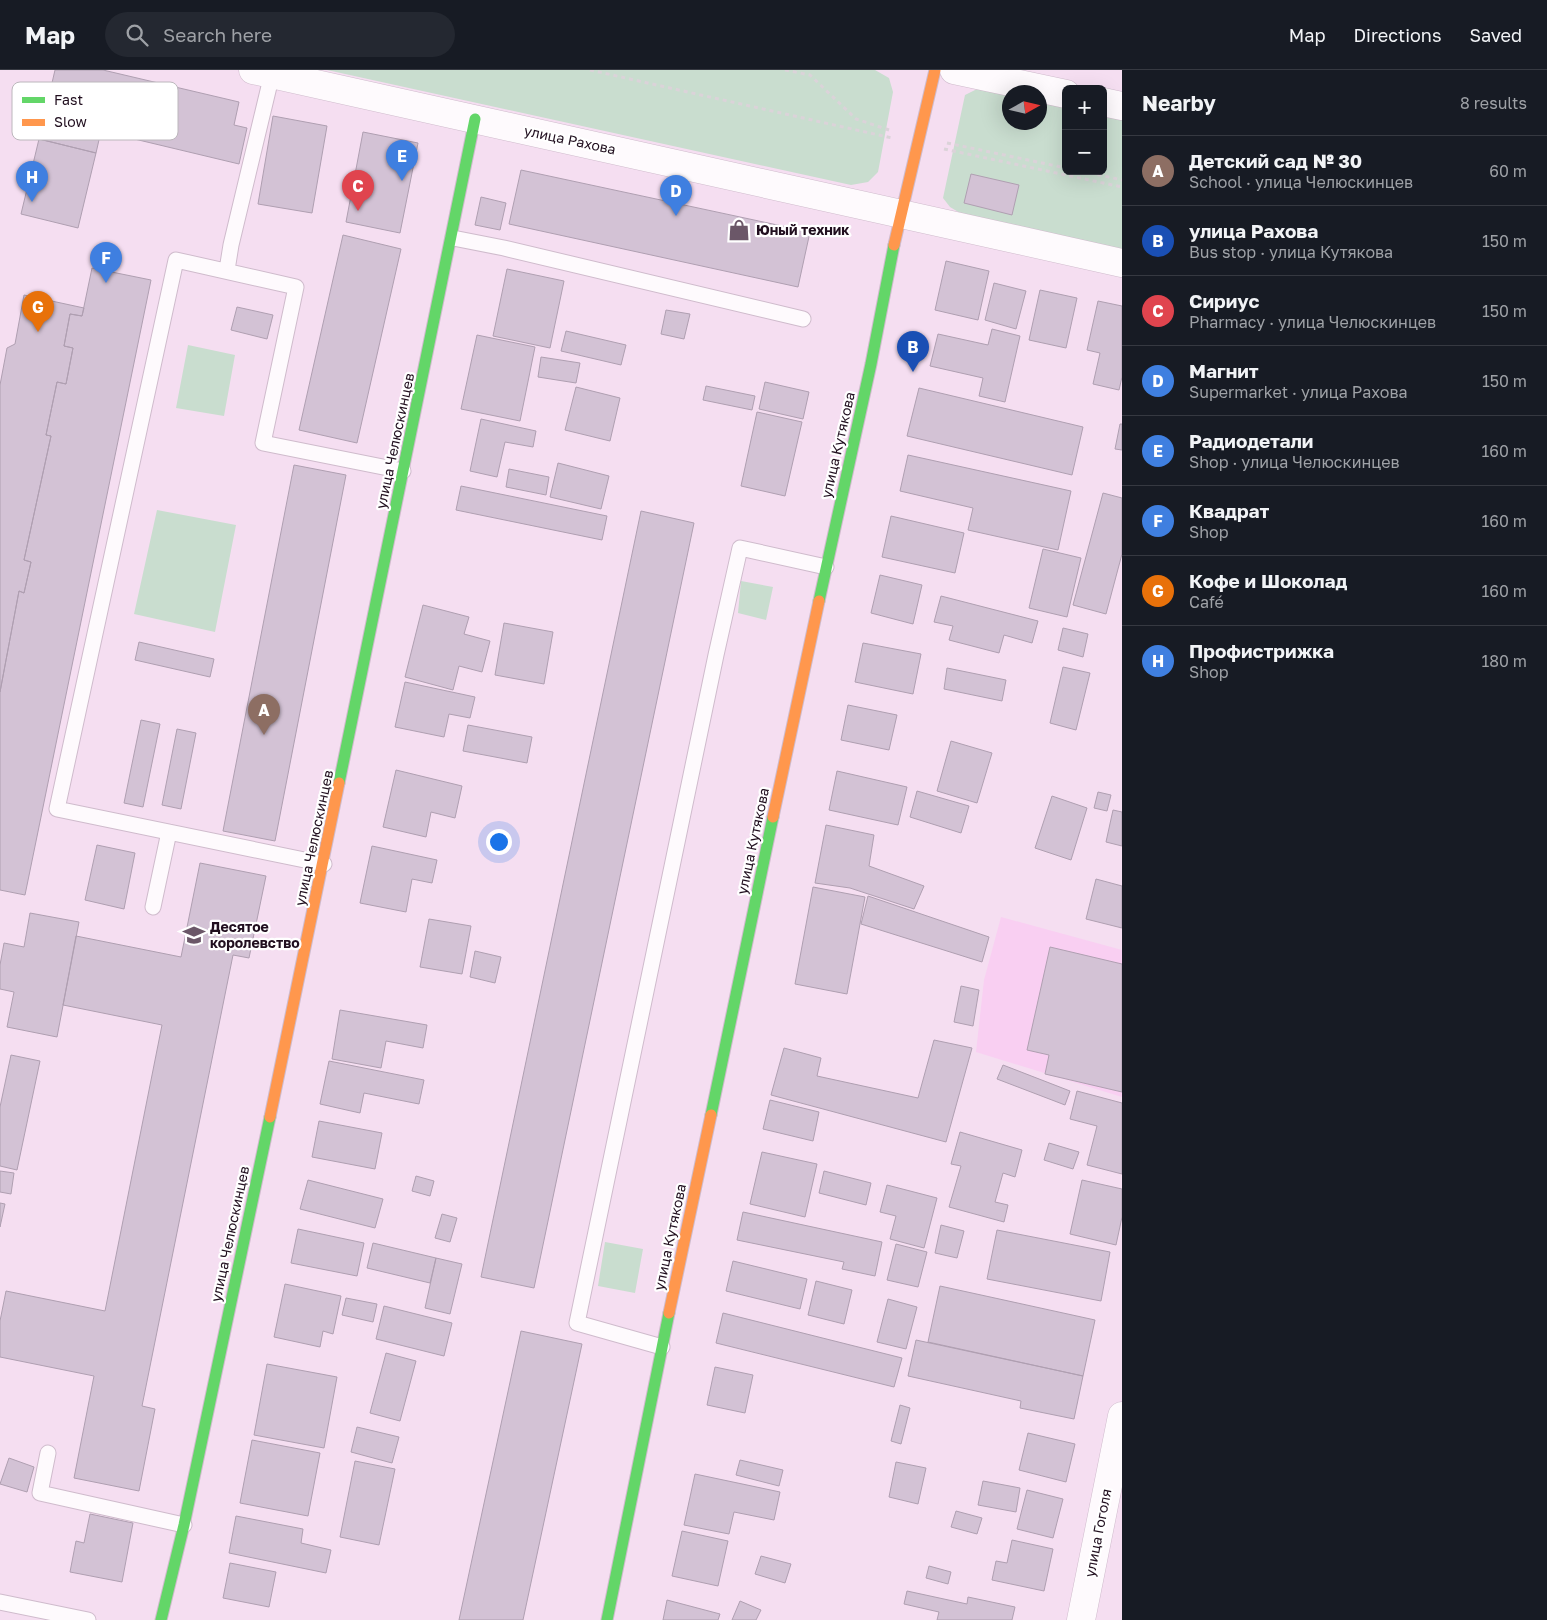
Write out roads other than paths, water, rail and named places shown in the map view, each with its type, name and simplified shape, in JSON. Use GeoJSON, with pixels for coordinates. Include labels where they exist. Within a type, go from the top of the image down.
{"type":"FeatureCollection","features":[{"type":"Feature","properties":{"kind":"street","name":"улица Кутякова"},"geometry":{"type":"LineString","coordinates":[[607,1620],[662,1347],[826,567],[871,364],[901,214],[935,70]]}},
{"type":"Feature","properties":{"kind":"street"},"geometry":{"type":"LineString","coordinates":[[954,70],[1062,93]]}},
{"type":"Feature","properties":{"kind":"street","name":"улица Рахова"},"geometry":{"type":"LineString","coordinates":[[263,72],[1122,263]]}},
{"type":"Feature","properties":{"kind":"street"},"geometry":{"type":"LineString","coordinates":[[1107,103],[1122,106]]}},
{"type":"Feature","properties":{"kind":"street","name":"улица Челюскинцев"},"geometry":{"type":"LineString","coordinates":[[161,1620],[184,1525],[324,864],[403,471],[453,238],[475,119]]}},
{"type":"Feature","properties":{"kind":"street","name":"улица Гоголя"},"geometry":{"type":"LineString","coordinates":[[1081,1620],[1122,1416]]}},
{"type":"Feature","properties":{"kind":"lane"},"geometry":{"type":"LineString","coordinates":[[227,270],[263,72]]}},
{"type":"Feature","properties":{"kind":"lane"},"geometry":{"type":"LineString","coordinates":[[453,238],[504,248],[803,319]]}},
{"type":"Feature","properties":{"kind":"lane"},"geometry":{"type":"LineString","coordinates":[[324,864],[57,809],[176,260],[296,287],[263,442],[403,471]]}},
{"type":"Feature","properties":{"kind":"lane"},"geometry":{"type":"LineString","coordinates":[[662,1347],[577,1323],[716,655],[740,548],[826,567]]}},
{"type":"Feature","properties":{"kind":"lane"},"geometry":{"type":"LineString","coordinates":[[153,907],[169,832]]}},
{"type":"Feature","properties":{"kind":"lane"},"geometry":{"type":"LineString","coordinates":[[48,1453],[40,1493],[184,1525]]}},
{"type":"Feature","properties":{"kind":"lane"},"geometry":{"type":"LineString","coordinates":[[0,1602],[88,1620]]}},
{"type":"Feature","properties":{"kind":"place","name":"Радиодетали"},"geometry":{"type":"Point","coordinates":[402,181]}},
{"type":"Feature","properties":{"kind":"place","name":"Профистрижка"},"geometry":{"type":"Point","coordinates":[32,202]}},
{"type":"Feature","properties":{"kind":"place","name":"Сириус"},"geometry":{"type":"Point","coordinates":[358,211]}},
{"type":"Feature","properties":{"kind":"place","name":"Магнит"},"geometry":{"type":"Point","coordinates":[676,216]}},
{"type":"Feature","properties":{"kind":"place","name":"Юный техник"},"geometry":{"type":"Point","coordinates":[739,230]}},
{"type":"Feature","properties":{"kind":"place","name":"Квадрат"},"geometry":{"type":"Point","coordinates":[106,283]}},
{"type":"Feature","properties":{"kind":"place","name":"Кофе и Шоколад"},"geometry":{"type":"Point","coordinates":[38,332]}},
{"type":"Feature","properties":{"kind":"place","name":"улица Рахова"},"geometry":{"type":"Point","coordinates":[913,372]}},
{"type":"Feature","properties":{"kind":"place","name":"Детский сад № 30"},"geometry":{"type":"Point","coordinates":[264,735]}},
{"type":"Feature","properties":{"kind":"place","name":"Десятое королевство"},"geometry":{"type":"Point","coordinates":[194,935]}}]}
